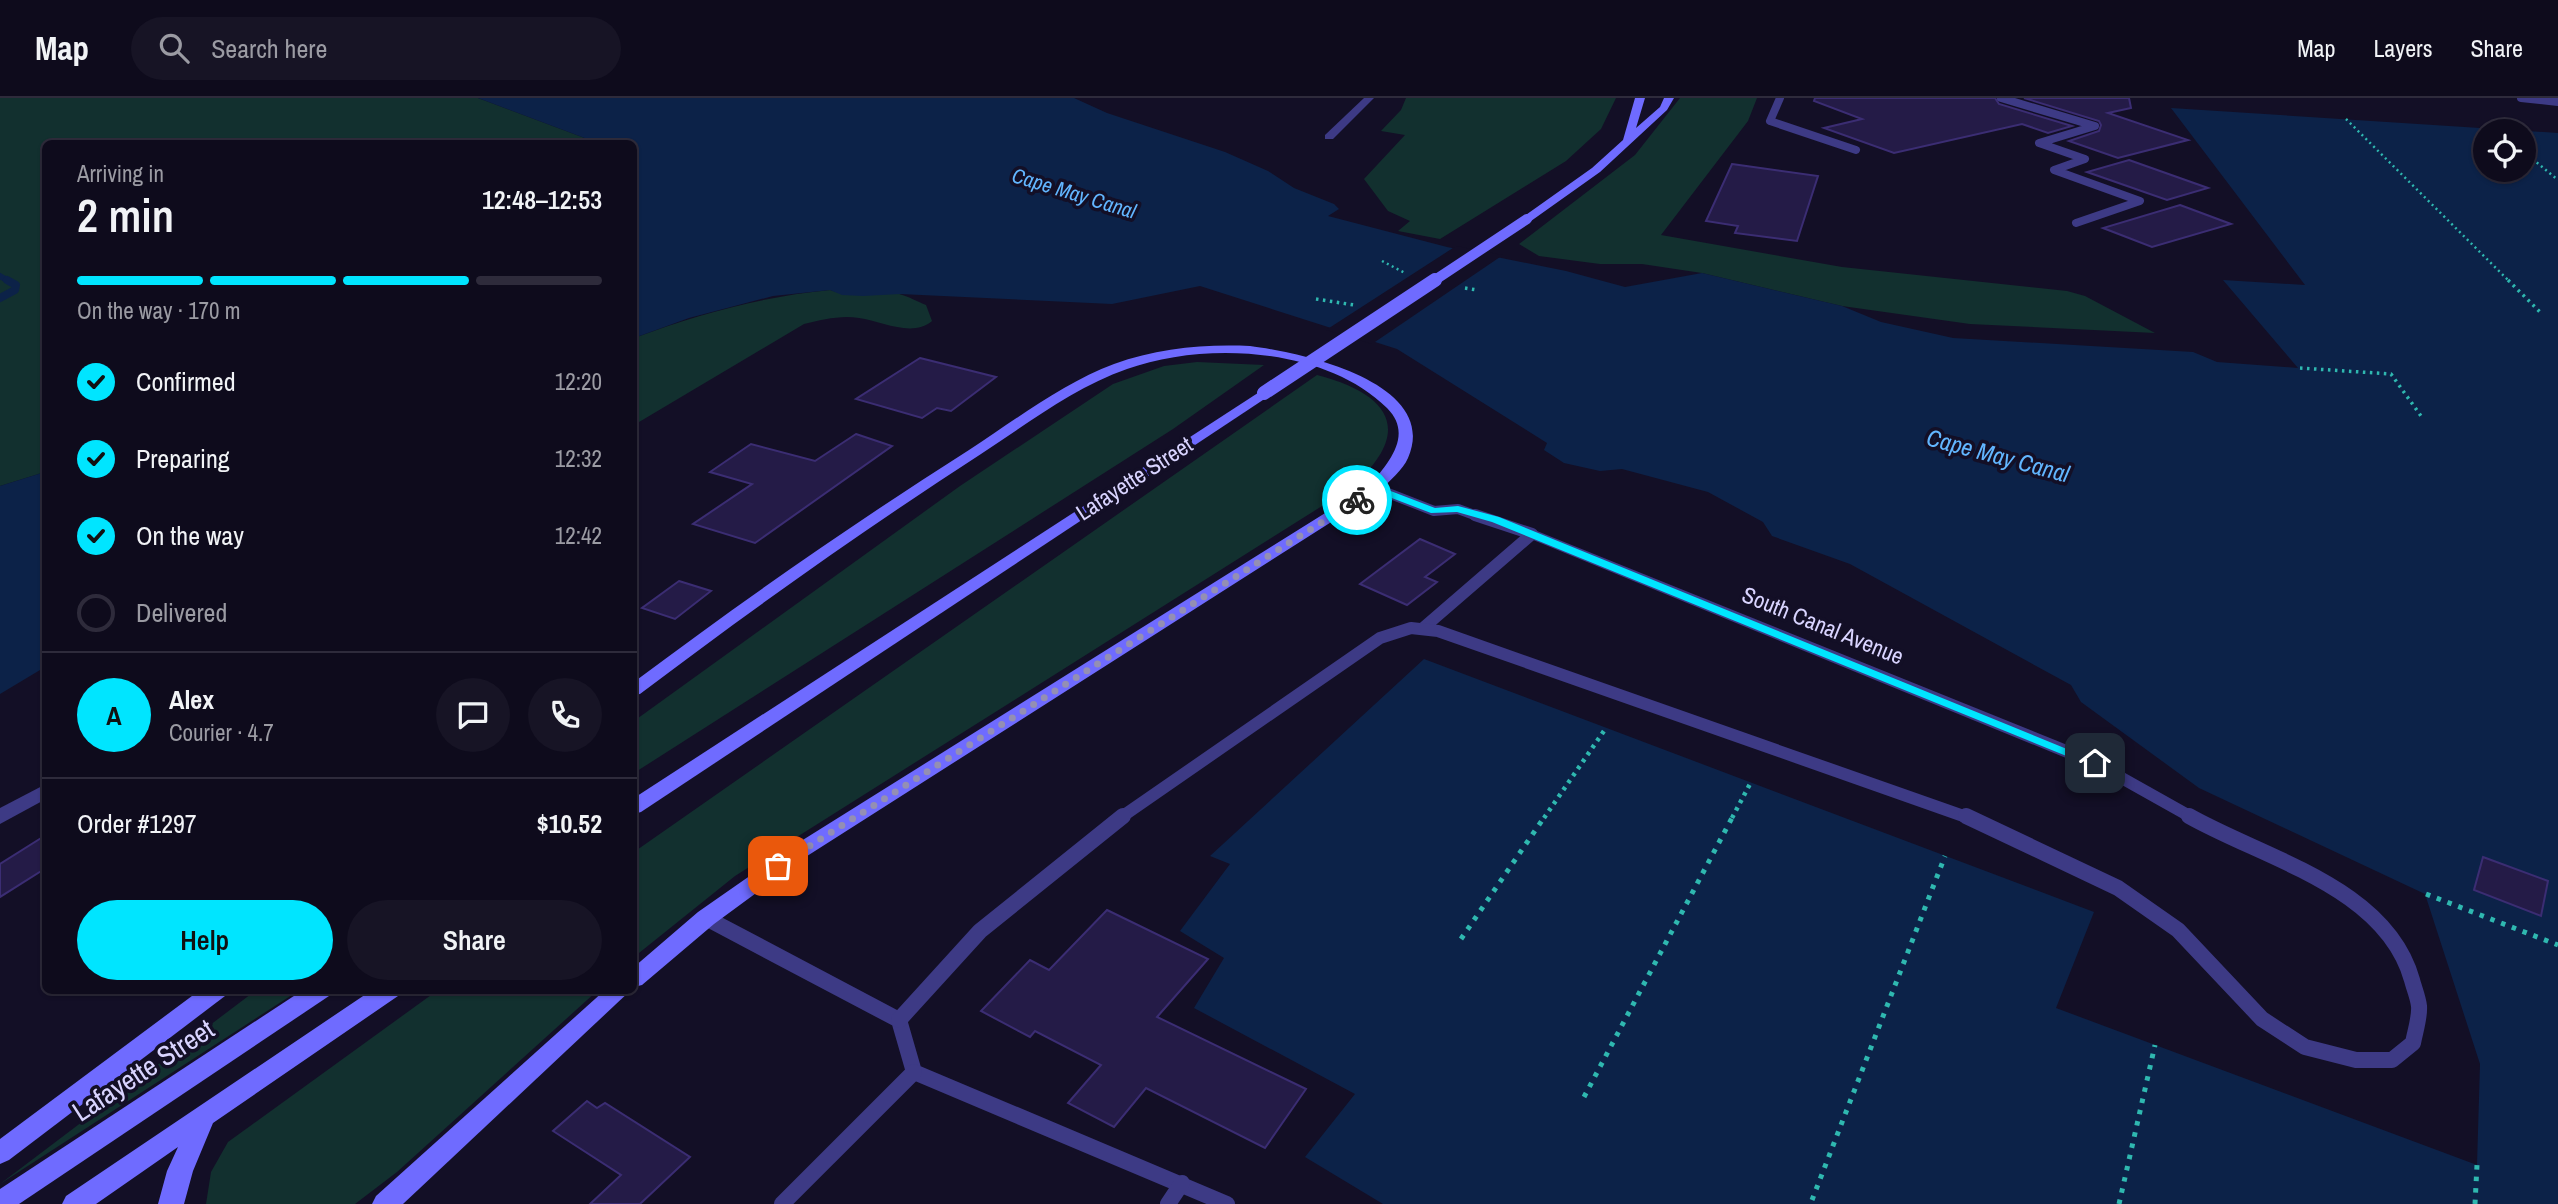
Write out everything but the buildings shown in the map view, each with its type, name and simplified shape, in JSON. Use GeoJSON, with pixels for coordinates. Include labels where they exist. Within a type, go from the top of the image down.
{"type":"FeatureCollection","features":[{"type":"Feature","properties":{"kind":"main road"},"geometry":{"type":"LineString","coordinates":[[1628,140],[1640,98]]}},
{"type":"Feature","properties":{"kind":"main road","name":"Lafayette Street"},"geometry":{"type":"LineString","coordinates":[[637,805],[1527,219],[1596,170],[1664,108],[1670,98]]}},
{"type":"Feature","properties":{"kind":"main road"},"geometry":{"type":"LineString","coordinates":[[637,688],[723,623],[944,471],[1080,386],[1134,362],[1193,351],[1252,350],[1312,361],[1365,382],[1384,395],[1397,410],[1405,426],[1406,443],[1401,460],[1389,477],[1375,488],[797,853],[706,918],[637,976]]}},
{"type":"Feature","properties":{"kind":"main road"},"geometry":{"type":"LineString","coordinates":[[0,1153],[212,994]]}},
{"type":"Feature","properties":{"kind":"main road","name":"Lafayette Street"},"geometry":{"type":"LineString","coordinates":[[0,1203],[315,994]]}},
{"type":"Feature","properties":{"kind":"main road"},"geometry":{"type":"LineString","coordinates":[[75,1204],[384,994]]}},
{"type":"Feature","properties":{"kind":"main road"},"geometry":{"type":"LineString","coordinates":[[385,1204],[616,994]]}},
{"type":"Feature","properties":{"kind":"main road"},"geometry":{"type":"LineString","coordinates":[[171,1204],[180,1171],[205,1114]]}},
{"type":"Feature","properties":{"kind":"street"},"geometry":{"type":"LineString","coordinates":[[1329,136],[1369,98]]}},
{"type":"Feature","properties":{"kind":"street","name":"South Canal Avenue"},"geometry":{"type":"LineString","coordinates":[[1532,534],[2095,763]]}},
{"type":"Feature","properties":{"kind":"street"},"geometry":{"type":"LineString","coordinates":[[0,817],[42,792]]}},
{"type":"Feature","properties":{"kind":"lane"},"geometry":{"type":"LineString","coordinates":[[1780,98],[1770,121],[1856,150]]}},
{"type":"Feature","properties":{"kind":"lane"},"geometry":{"type":"LineString","coordinates":[[2001,98],[2095,126],[2039,143],[2085,159],[2054,170],[2140,201],[2076,223]]}},
{"type":"Feature","properties":{"kind":"lane"},"geometry":{"type":"LineString","coordinates":[[2521,98],[2558,102]]}},
{"type":"Feature","properties":{"kind":"lane"},"geometry":{"type":"LineString","coordinates":[[1375,488],[1434,511],[1458,509],[1532,534]]}},
{"type":"Feature","properties":{"kind":"lane"},"geometry":{"type":"LineString","coordinates":[[1422,629],[1532,534]]}},
{"type":"Feature","properties":{"kind":"lane"},"geometry":{"type":"LineString","coordinates":[[899,1020],[980,931],[1113,823],[1380,638],[1411,628],[1438,631],[1961,814],[2118,888],[2178,930],[2262,1018],[2305,1047],[2356,1060],[2392,1060],[2413,1043],[2418,1006],[2407,963],[2376,918],[2329,884],[2221,834],[2095,763]]}},
{"type":"Feature","properties":{"kind":"lane"},"geometry":{"type":"LineString","coordinates":[[706,918],[899,1020],[914,1072]]}},
{"type":"Feature","properties":{"kind":"lane"},"geometry":{"type":"LineString","coordinates":[[914,1072],[1182,1182],[1227,1204]]}},
{"type":"Feature","properties":{"kind":"lane"},"geometry":{"type":"LineString","coordinates":[[782,1204],[914,1072]]}},
{"type":"Feature","properties":{"kind":"lane"},"geometry":{"type":"LineString","coordinates":[[1168,1204],[1182,1182]]}},
{"type":"Feature","properties":{"kind":"path"},"geometry":{"type":"LineString","coordinates":[[2346,119],[2542,314]]}},
{"type":"Feature","properties":{"kind":"path"},"geometry":{"type":"LineString","coordinates":[[2536,162],[2558,180]]}},
{"type":"Feature","properties":{"kind":"path"},"geometry":{"type":"LineString","coordinates":[[2300,368],[2391,374],[2421,416]]}},
{"type":"Feature","properties":{"kind":"path"},"geometry":{"type":"LineString","coordinates":[[1461,939],[1606,728]]}},
{"type":"Feature","properties":{"kind":"path"},"geometry":{"type":"LineString","coordinates":[[1584,1097],[1751,782]]}},
{"type":"Feature","properties":{"kind":"path"},"geometry":{"type":"LineString","coordinates":[[1812,1200],[1945,856]]}},
{"type":"Feature","properties":{"kind":"path"},"geometry":{"type":"LineString","coordinates":[[2426,894],[2558,945]]}},
{"type":"Feature","properties":{"kind":"path"},"geometry":{"type":"LineString","coordinates":[[2119,1204],[2155,1045]]}},
{"type":"Feature","properties":{"kind":"path"},"geometry":{"type":"LineString","coordinates":[[2475,1204],[2477,1165]]}},
{"type":"Feature","properties":{"kind":"green space"},"geometry":{"type":"Polygon","coordinates":[[[0,98],[478,98],[590,140],[42,140],[42,473],[0,486],[0,98]]]}},
{"type":"Feature","properties":{"kind":"green space"},"geometry":{"type":"Polygon","coordinates":[[[1406,98],[1616,98],[1601,129],[1566,161],[1440,239],[1398,231],[1410,221],[1388,211],[1364,179],[1405,135],[1381,131],[1401,110],[1406,98]]]}},
{"type":"Feature","properties":{"kind":"green space"},"geometry":{"type":"Polygon","coordinates":[[[1680,98],[1757,98],[1748,121],[1661,235],[1842,267],[2067,291],[2085,296],[2155,333],[1970,324],[1842,306],[1702,273],[1642,264],[1600,264],[1539,256],[1519,244],[1635,155],[1680,98]]]}},
{"type":"Feature","properties":{"kind":"green space"},"geometry":{"type":"Polygon","coordinates":[[[830,290],[848,294],[890,293],[926,305],[932,321],[915,328],[897,327],[852,317],[804,324],[637,423],[637,337],[682,321],[779,297],[830,290]]]}},
{"type":"Feature","properties":{"kind":"green space"},"geometry":{"type":"Polygon","coordinates":[[[1197,362],[1264,365],[1173,429],[637,771],[637,719],[960,486],[1113,384],[1164,366],[1197,362]]]}},
{"type":"Feature","properties":{"kind":"green space"},"geometry":{"type":"Polygon","coordinates":[[[1317,375],[1343,383],[1378,405],[1386,419],[1388,434],[1382,451],[1349,489],[735,876],[637,955],[637,850],[1317,375]]]}},
{"type":"Feature","properties":{"kind":"green space"},"geometry":{"type":"Polygon","coordinates":[[[251,994],[293,994],[0,1184],[251,994]]]}},
{"type":"Feature","properties":{"kind":"green space"},"geometry":{"type":"Polygon","coordinates":[[[432,994],[594,994],[397,1172],[355,1204],[206,1204],[211,1172],[228,1142],[432,994]]]}},
{"type":"Feature","properties":{"kind":"water","name":"Cape May Canal"},"geometry":{"type":"Polygon","coordinates":[[[478,98],[1074,98],[1107,113],[1225,152],[1268,171],[1294,188],[1334,204],[1339,209],[1328,216],[1447,247],[1566,271],[1625,287],[1702,273],[1842,306],[1881,322],[1953,338],[2193,352],[2217,362],[2298,368],[2223,280],[2305,285],[2171,108],[2473,128],[2473,182],[2536,182],[2536,132],[2558,133],[2558,1204],[1383,1204],[1305,1157],[1355,1094],[1194,1008],[1224,958],[1180,931],[1230,864],[1210,856],[1424,659],[2094,912],[2056,1008],[2477,1165],[2480,1064],[2425,894],[2199,788],[2081,702],[2071,685],[1850,564],[1772,536],[1763,522],[1708,492],[1622,469],[1600,471],[1564,463],[1544,450],[1547,443],[1397,349],[1200,286],[1112,304],[900,294],[842,295],[830,290],[773,296],[689,318],[637,337],[637,140],[590,140],[478,98]]]}},
{"type":"Feature","properties":{"kind":"water"},"geometry":{"type":"Polygon","coordinates":[[[42,473],[42,669],[0,694],[0,486],[42,473]]]}},
{"type":"Feature","properties":{"kind":"pier"},"geometry":{"type":"Polygon","coordinates":[[[1456,246],[1503,255],[1372,344],[1326,330],[1456,246]]]}},
{"type":"Feature","properties":{"kind":"waterway"},"geometry":{"type":"LineString","coordinates":[[0,276],[10,282]]}},
{"type":"Feature","properties":{"kind":"waterway"},"geometry":{"type":"LineString","coordinates":[[0,298],[15,290],[16,285],[7,280]]}},
{"type":"Feature","properties":{"kind":"way so far"},"geometry":{"type":"LineString","coordinates":[[778,866],[1357,500]]}},
{"type":"Feature","properties":{"kind":"route"},"geometry":{"type":"LineString","coordinates":[[1357,500],[1375,488],[1434,511],[1458,509],[1496,520],[2095,763]]}}]}
